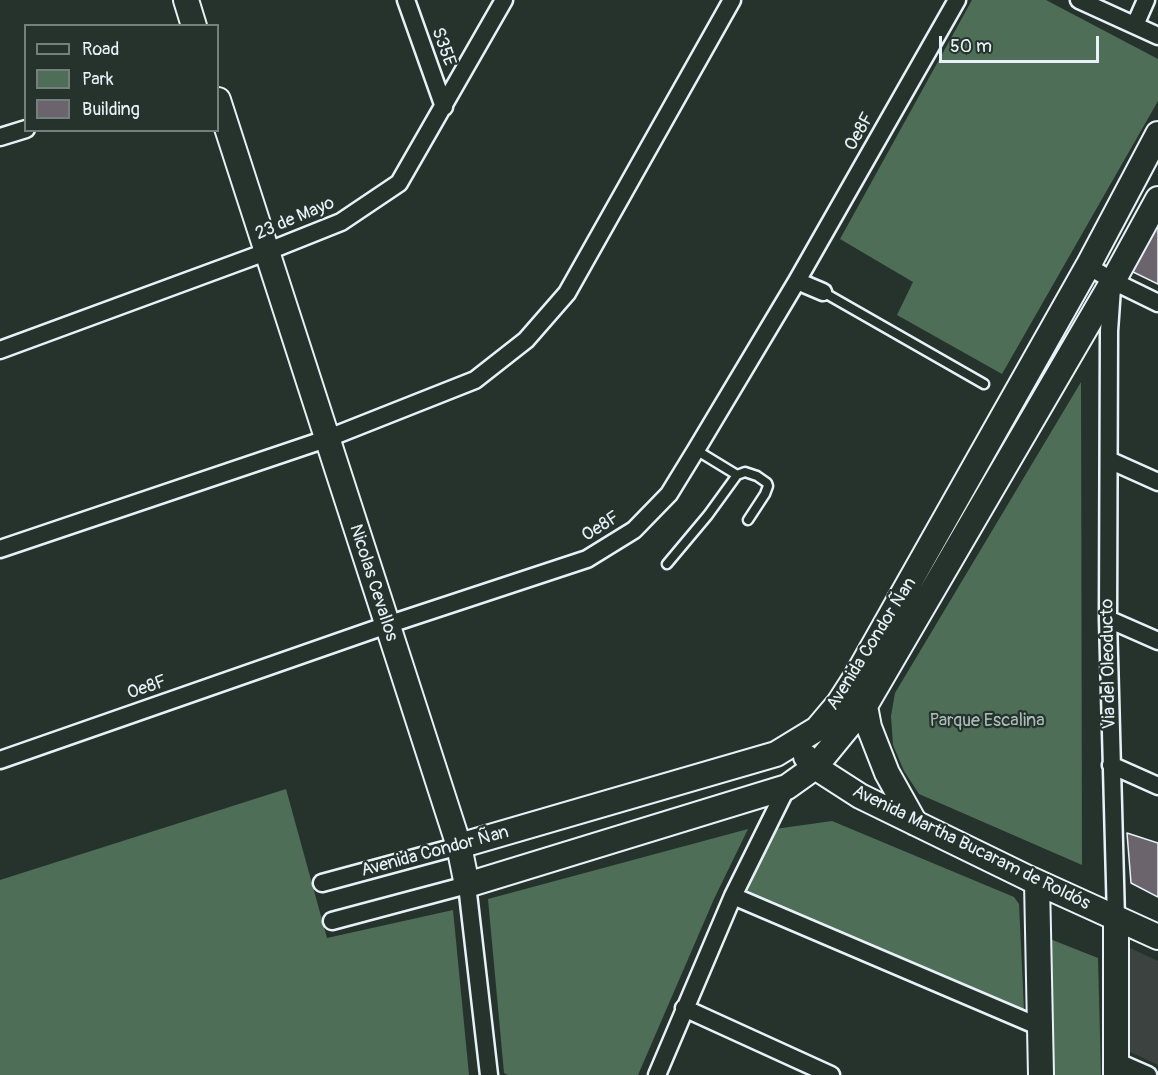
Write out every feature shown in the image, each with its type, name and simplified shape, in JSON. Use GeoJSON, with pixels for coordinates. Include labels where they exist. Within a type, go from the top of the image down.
{"type":"FeatureCollection","features":[{"type":"Feature","properties":{"kind":"street"},"geometry":{"type":"LineString","coordinates":[[186,0],[193,24]]}},
{"type":"Feature","properties":{"kind":"street","name":"S35E"},"geometry":{"type":"LineString","coordinates":[[406,0],[444,107]]}},
{"type":"Feature","properties":{"kind":"street","name":"23 de Mayo"},"geometry":{"type":"LineString","coordinates":[[0,350],[341,222],[399,183],[504,0]]}},
{"type":"Feature","properties":{"kind":"street"},"geometry":{"type":"LineString","coordinates":[[0,549],[326,439],[475,380],[526,340],[567,292],[732,0]]}},
{"type":"Feature","properties":{"kind":"street","name":"Oe8F"},"geometry":{"type":"LineString","coordinates":[[0,760],[387,625],[587,559],[634,530],[669,494],[696,450],[797,281],[957,0]]}},
{"type":"Feature","properties":{"kind":"street"},"geometry":{"type":"LineString","coordinates":[[1079,0],[1158,36]]}},
{"type":"Feature","properties":{"kind":"street"},"geometry":{"type":"LineString","coordinates":[[1135,25],[1146,0]]}},
{"type":"Feature","properties":{"kind":"street","name":"Nicolas Cevallos"},"geometry":{"type":"LineString","coordinates":[[219,103],[459,846],[467,885],[489,1075]]}},
{"type":"Feature","properties":{"kind":"street"},"geometry":{"type":"LineString","coordinates":[[0,137],[24,130]]}},
{"type":"Feature","properties":{"kind":"street","name":"Avenida Condor Ñan"},"geometry":{"type":"LineString","coordinates":[[322,883],[459,846],[776,754],[817,729],[857,675],[1088,266],[1158,134]]}},
{"type":"Feature","properties":{"kind":"street","name":"Avenida Condor Ñan"},"geometry":{"type":"LineString","coordinates":[[332,921],[467,885],[787,786],[815,767],[865,706],[1158,201]]}},
{"type":"Feature","properties":{"kind":"street"},"geometry":{"type":"LineString","coordinates":[[1088,266],[1158,303]]}},
{"type":"Feature","properties":{"kind":"street"},"geometry":{"type":"LineString","coordinates":[[797,281],[823,292]]}},
{"type":"Feature","properties":{"kind":"street","name":"Via del Oleoducto"},"geometry":{"type":"LineString","coordinates":[[1113,281],[1109,331],[1108,619],[1116,919],[1116,1068]]}},
{"type":"Feature","properties":{"kind":"street"},"geometry":{"type":"LineString","coordinates":[[1109,460],[1158,482]]}},
{"type":"Feature","properties":{"kind":"street"},"geometry":{"type":"LineString","coordinates":[[1108,619],[1158,641]]}},
{"type":"Feature","properties":{"kind":"street"},"geometry":{"type":"LineString","coordinates":[[865,706],[869,727],[887,773],[915,823]]}},
{"type":"Feature","properties":{"kind":"street","name":"Avenida Martha Bucaram de Roldós"},"geometry":{"type":"LineString","coordinates":[[795,744],[815,767],[860,796],[1037,882],[1158,937]]}},
{"type":"Feature","properties":{"kind":"street"},"geometry":{"type":"LineString","coordinates":[[1111,765],[1158,786]]}},
{"type":"Feature","properties":{"kind":"street"},"geometry":{"type":"LineString","coordinates":[[657,1075],[733,896],[787,786]]}},
{"type":"Feature","properties":{"kind":"street"},"geometry":{"type":"LineString","coordinates":[[1037,882],[1041,1075]]}},
{"type":"Feature","properties":{"kind":"street"},"geometry":{"type":"LineString","coordinates":[[733,896],[1040,1027]]}},
{"type":"Feature","properties":{"kind":"street"},"geometry":{"type":"LineString","coordinates":[[684,1008],[831,1075]]}},
{"type":"Feature","properties":{"kind":"street"},"geometry":{"type":"LineString","coordinates":[[1116,1068],[1149,1075]]}},
{"type":"Feature","properties":{"kind":"lane"},"geometry":{"type":"LineString","coordinates":[[823,292],[984,384]]}},
{"type":"Feature","properties":{"kind":"lane"},"geometry":{"type":"LineString","coordinates":[[696,450],[737,475],[751,473],[767,483],[765,494],[748,520]]}},
{"type":"Feature","properties":{"kind":"lane"},"geometry":{"type":"LineString","coordinates":[[667,564],[708,515],[737,475]]}},
{"type":"Feature","properties":{"kind":"shaded area"},"geometry":{"type":"Polygon","coordinates":[[[1128,947],[1158,961],[1158,1065],[1128,1051],[1128,947]]]}},
{"type":"Feature","properties":{"kind":"green space"},"geometry":{"type":"Polygon","coordinates":[[[972,0],[1046,0],[1158,59],[1158,101],[1002,374],[897,315],[913,282],[840,239],[972,0]]]}},
{"type":"Feature","properties":{"kind":"green space","name":"Parque Escalina"},"geometry":{"type":"Polygon","coordinates":[[[1081,382],[1082,865],[919,794],[904,771],[893,745],[891,716],[895,693],[1081,382]]]}},
{"type":"Feature","properties":{"kind":"green space"},"geometry":{"type":"Polygon","coordinates":[[[286,789],[327,938],[453,910],[469,1075],[0,1075],[0,880],[286,789]]]}},
{"type":"Feature","properties":{"kind":"green space"},"geometry":{"type":"Polygon","coordinates":[[[832,821],[1014,897],[1019,904],[1024,1011],[747,892],[775,829],[832,821]]]}},
{"type":"Feature","properties":{"kind":"green space"},"geometry":{"type":"Polygon","coordinates":[[[748,829],[714,899],[638,1075],[508,1075],[504,1073],[488,899],[748,829]]]}},
{"type":"Feature","properties":{"kind":"green space"},"geometry":{"type":"Polygon","coordinates":[[[1050,939],[1098,958],[1101,1075],[1053,1075],[1050,939]]]}},
{"type":"Feature","properties":{"kind":"building"},"geometry":{"type":"Polygon","coordinates":[[[1158,214],[1158,284],[1129,270],[1158,214]]]}},
{"type":"Feature","properties":{"kind":"building"},"geometry":{"type":"Polygon","coordinates":[[[1127,833],[1158,843],[1158,897],[1131,883],[1127,833]]]}}]}
